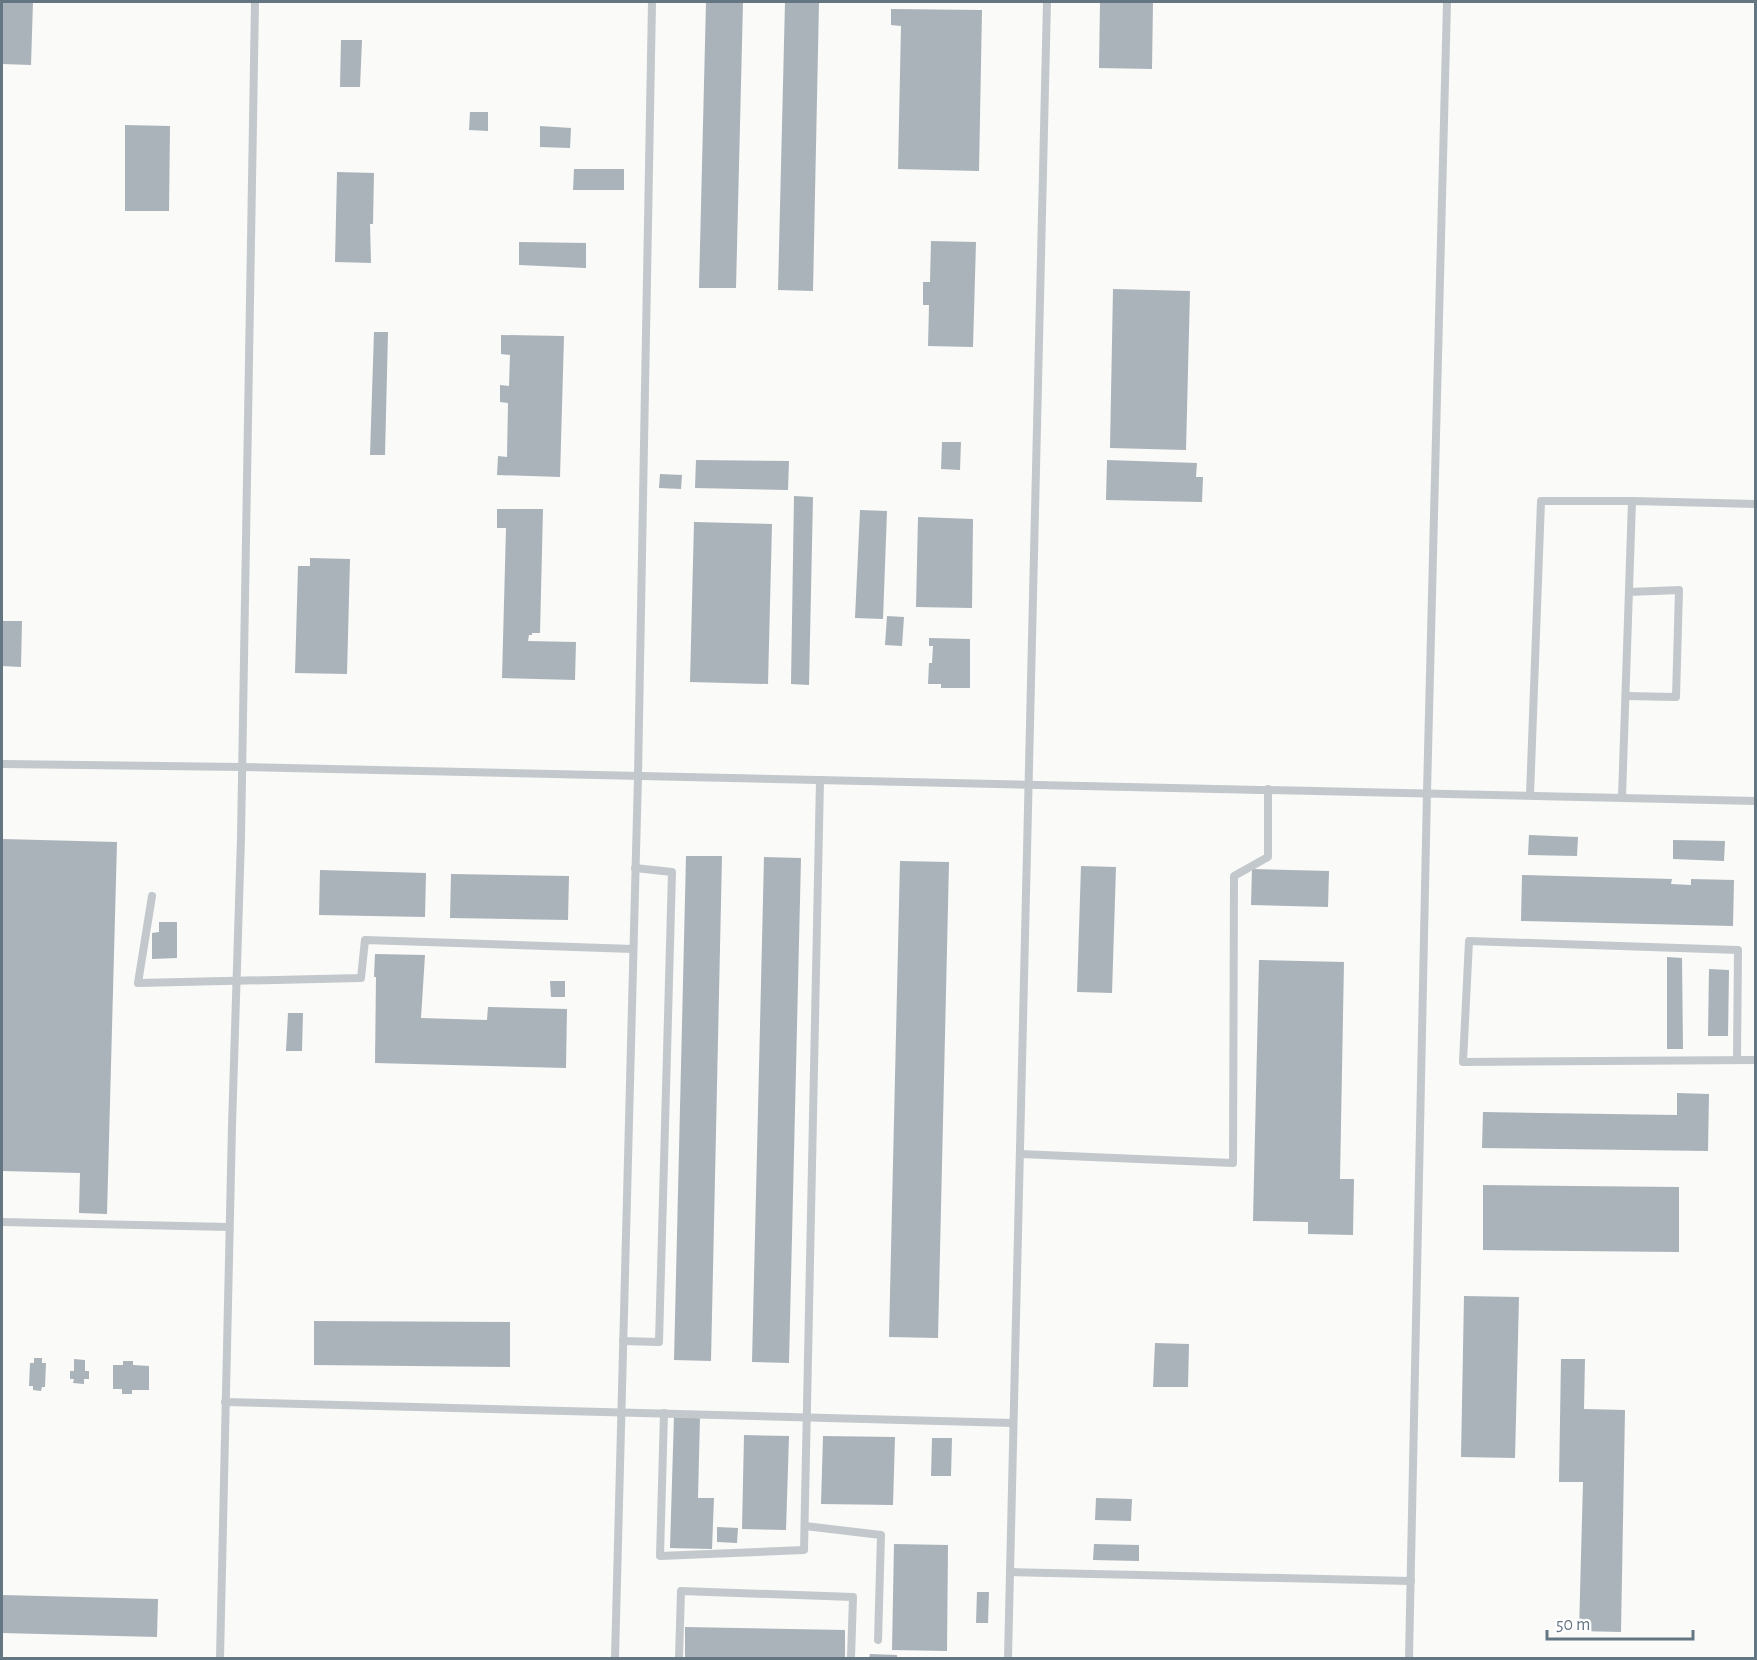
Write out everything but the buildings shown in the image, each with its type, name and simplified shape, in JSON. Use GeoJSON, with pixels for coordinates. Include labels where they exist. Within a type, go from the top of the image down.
{"type":"FeatureCollection","features":[{"type":"Feature","properties":{"kind":"lane"},"geometry":{"type":"LineString","coordinates":[[220,1659],[242,767],[255,2]]}},
{"type":"Feature","properties":{"kind":"lane"},"geometry":{"type":"LineString","coordinates":[[615,1659],[638,776],[652,2]]}},
{"type":"Feature","properties":{"kind":"lane"},"geometry":{"type":"LineString","coordinates":[[1008,1659],[1047,2]]}},
{"type":"Feature","properties":{"kind":"lane"},"geometry":{"type":"LineString","coordinates":[[1409,1659],[1427,792],[1447,2]]}},
{"type":"Feature","properties":{"kind":"lane"},"geometry":{"type":"LineString","coordinates":[[1530,795],[1541,501],[1755,504]]}},
{"type":"Feature","properties":{"kind":"lane"},"geometry":{"type":"LineString","coordinates":[[1622,797],[1632,501]]}},
{"type":"Feature","properties":{"kind":"lane"},"geometry":{"type":"LineString","coordinates":[[1626,696],[1676,697],[1679,591],[1629,592]]}},
{"type":"Feature","properties":{"kind":"lane"},"geometry":{"type":"LineString","coordinates":[[2,764],[1427,792],[1755,801]]}},
{"type":"Feature","properties":{"kind":"lane"},"geometry":{"type":"LineString","coordinates":[[664,1413],[660,1556],[804,1550],[819,780]]}},
{"type":"Feature","properties":{"kind":"lane"},"geometry":{"type":"LineString","coordinates":[[1020,1154],[1233,1163],[1234,876],[1268,857],[1268,789]]}},
{"type":"Feature","properties":{"kind":"lane"},"geometry":{"type":"LineString","coordinates":[[623,1341],[659,1342],[671,931],[672,872],[635,868]]}},
{"type":"Feature","properties":{"kind":"lane"},"geometry":{"type":"LineString","coordinates":[[152,896],[138,983],[361,978],[366,940],[633,949]]}},
{"type":"Feature","properties":{"kind":"lane"},"geometry":{"type":"LineString","coordinates":[[1737,1059],[1738,950],[1469,940],[1463,1062],[1755,1060]]}},
{"type":"Feature","properties":{"kind":"lane"},"geometry":{"type":"LineString","coordinates":[[2,1222],[229,1227]]}},
{"type":"Feature","properties":{"kind":"lane"},"geometry":{"type":"LineString","coordinates":[[225,1402],[1013,1423]]}},
{"type":"Feature","properties":{"kind":"lane"},"geometry":{"type":"LineString","coordinates":[[805,1526],[881,1534],[878,1640]]}},
{"type":"Feature","properties":{"kind":"lane"},"geometry":{"type":"LineString","coordinates":[[1010,1572],[1411,1581]]}},
{"type":"Feature","properties":{"kind":"lane"},"geometry":{"type":"LineString","coordinates":[[679,1659],[681,1591],[853,1597],[851,1659]]}}]}
